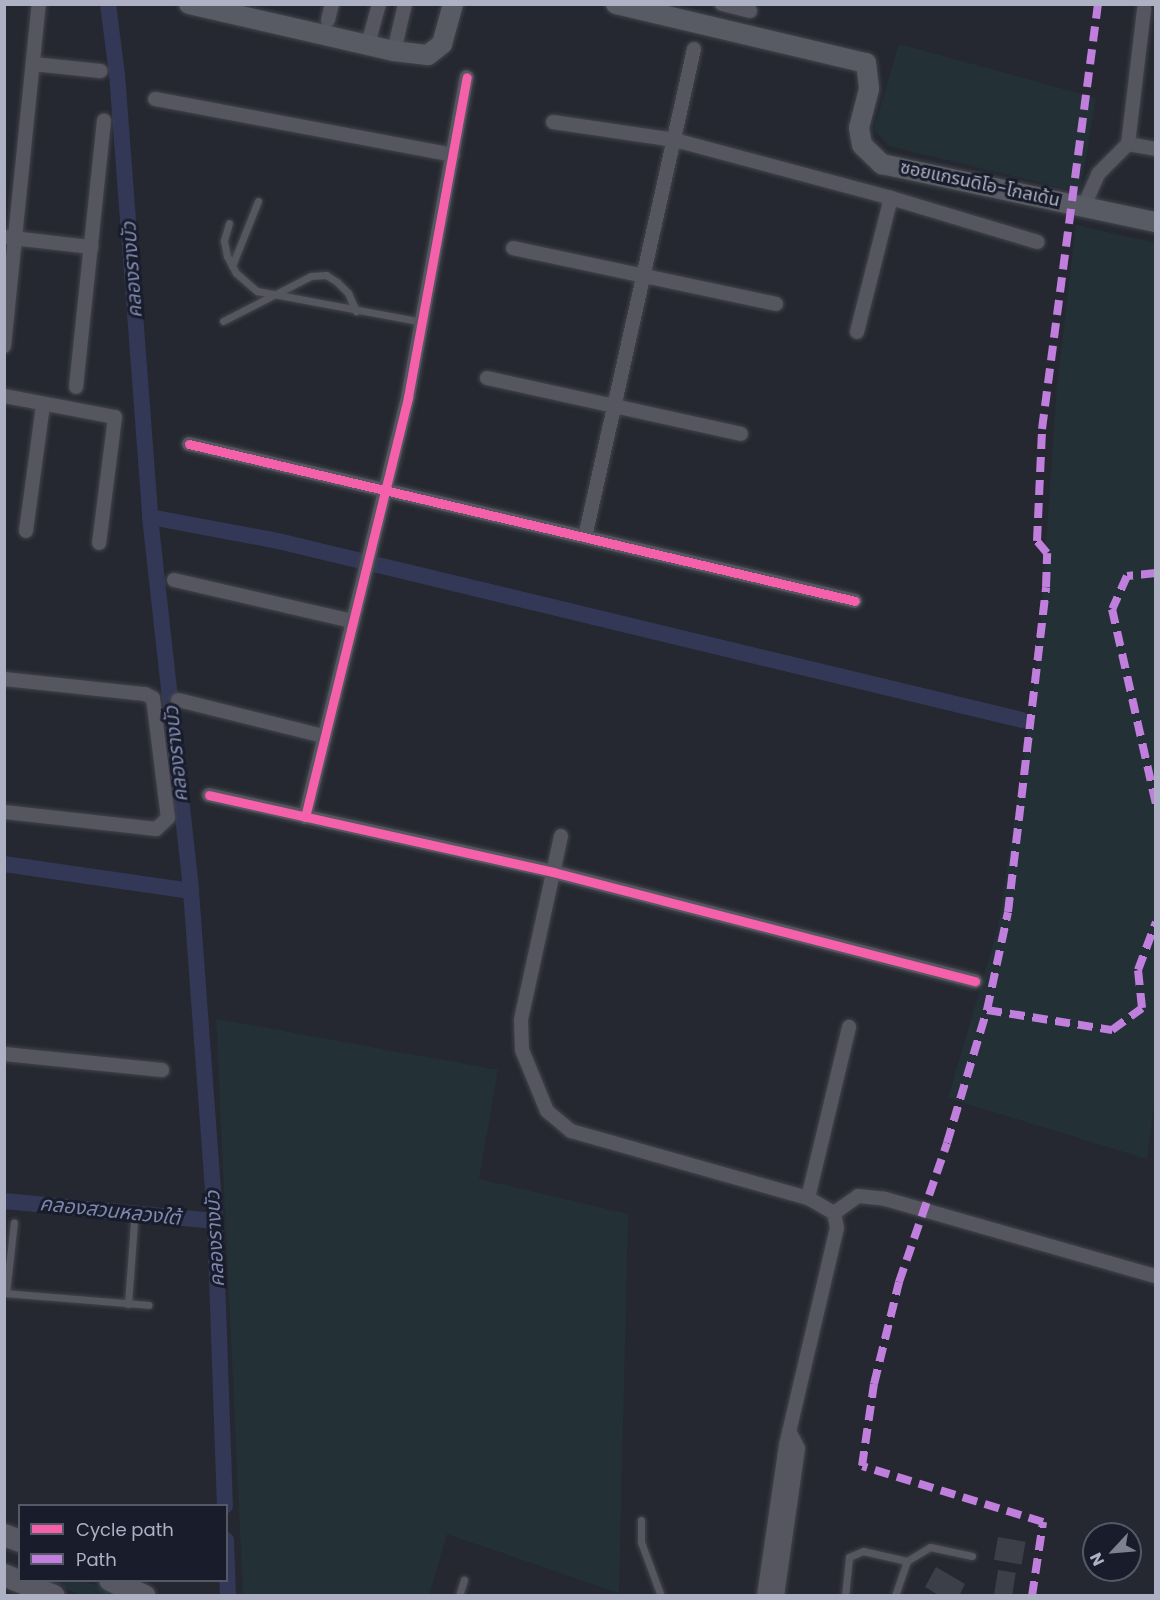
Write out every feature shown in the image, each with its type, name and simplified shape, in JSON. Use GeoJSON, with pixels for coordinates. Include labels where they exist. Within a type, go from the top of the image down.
{"type":"FeatureCollection","features":[{"type":"Feature","properties":{"kind":"main road"},"geometry":{"type":"LineString","coordinates":[[4,1534],[18,1540]]}},
{"type":"Feature","properties":{"kind":"main road"},"geometry":{"type":"LineString","coordinates":[[4,1575],[18,1581]]}},
{"type":"Feature","properties":{"kind":"main road"},"geometry":{"type":"LineString","coordinates":[[21,1582],[54,1596]]}},
{"type":"Feature","properties":{"kind":"main road"},"geometry":{"type":"LineString","coordinates":[[112,1582],[145,1596]]}},
{"type":"Feature","properties":{"kind":"street"},"geometry":{"type":"LineString","coordinates":[[4,346],[10,238],[39,4]]}},
{"type":"Feature","properties":{"kind":"street"},"geometry":{"type":"LineString","coordinates":[[189,4],[394,51],[428,55],[442,44],[453,4]]}},
{"type":"Feature","properties":{"kind":"street"},"geometry":{"type":"LineString","coordinates":[[328,20],[332,4]]}},
{"type":"Feature","properties":{"kind":"street"},"geometry":{"type":"LineString","coordinates":[[368,44],[379,4]]}},
{"type":"Feature","properties":{"kind":"street"},"geometry":{"type":"LineString","coordinates":[[394,51],[405,4]]}},
{"type":"Feature","properties":{"kind":"street","name":"ซอยแกรนดิโอ-โกลเด้น"},"geometry":{"type":"LineString","coordinates":[[616,4],[866,63],[868,89],[859,128],[862,145],[882,164],[1155,222]]}},
{"type":"Feature","properties":{"kind":"street"},"geometry":{"type":"LineString","coordinates":[[722,4],[750,11]]}},
{"type":"Feature","properties":{"kind":"street"},"geometry":{"type":"LineString","coordinates":[[1084,206],[1098,174],[1128,144],[1144,9]]}},
{"type":"Feature","properties":{"kind":"street"},"geometry":{"type":"LineString","coordinates":[[585,537],[694,49]]}},
{"type":"Feature","properties":{"kind":"street"},"geometry":{"type":"LineString","coordinates":[[33,64],[101,71]]}},
{"type":"Feature","properties":{"kind":"street"},"geometry":{"type":"LineString","coordinates":[[305,817],[383,488],[408,397],[467,77]]}},
{"type":"Feature","properties":{"kind":"street"},"geometry":{"type":"LineString","coordinates":[[155,99],[453,155]]}},
{"type":"Feature","properties":{"kind":"street"},"geometry":{"type":"LineString","coordinates":[[76,387],[104,120]]}},
{"type":"Feature","properties":{"kind":"street"},"geometry":{"type":"LineString","coordinates":[[553,122],[675,140],[891,198],[1038,242]]}},
{"type":"Feature","properties":{"kind":"street"},"geometry":{"type":"LineString","coordinates":[[1128,144],[1155,149]]}},
{"type":"Feature","properties":{"kind":"street"},"geometry":{"type":"LineString","coordinates":[[857,333],[891,198]]}},
{"type":"Feature","properties":{"kind":"street"},"geometry":{"type":"LineString","coordinates":[[10,238],[91,247]]}},
{"type":"Feature","properties":{"kind":"street"},"geometry":{"type":"LineString","coordinates":[[513,248],[776,304]]}},
{"type":"Feature","properties":{"kind":"street"},"geometry":{"type":"LineString","coordinates":[[487,378],[741,434]]}},
{"type":"Feature","properties":{"kind":"street"},"geometry":{"type":"LineString","coordinates":[[4,396],[43,406],[115,417],[99,543]]}},
{"type":"Feature","properties":{"kind":"street"},"geometry":{"type":"LineString","coordinates":[[26,531],[43,406]]}},
{"type":"Feature","properties":{"kind":"street"},"geometry":{"type":"LineString","coordinates":[[189,444],[855,601]]}},
{"type":"Feature","properties":{"kind":"street"},"geometry":{"type":"LineString","coordinates":[[174,580],[351,621]]}},
{"type":"Feature","properties":{"kind":"street"},"geometry":{"type":"LineString","coordinates":[[4,679],[145,694],[153,698],[168,818],[156,829],[4,812]]}},
{"type":"Feature","properties":{"kind":"street"},"geometry":{"type":"LineString","coordinates":[[178,700],[324,736]]}},
{"type":"Feature","properties":{"kind":"street"},"geometry":{"type":"LineString","coordinates":[[209,795],[553,872],[975,981]]}},
{"type":"Feature","properties":{"kind":"street"},"geometry":{"type":"LineString","coordinates":[[561,836],[520,1020],[522,1050],[547,1111],[571,1131],[808,1198],[834,1213],[837,1228],[789,1431],[798,1448],[765,1595]]}},
{"type":"Feature","properties":{"kind":"street"},"geometry":{"type":"LineString","coordinates":[[808,1198],[849,1027]]}},
{"type":"Feature","properties":{"kind":"street"},"geometry":{"type":"LineString","coordinates":[[4,1054],[162,1070]]}},
{"type":"Feature","properties":{"kind":"street"},"geometry":{"type":"LineString","coordinates":[[834,1213],[858,1196],[885,1199],[1155,1276]]}},
{"type":"Feature","properties":{"kind":"street"},"geometry":{"type":"LineString","coordinates":[[777,1596],[781,1520]]}},
{"type":"Feature","properties":{"kind":"lane"},"geometry":{"type":"LineString","coordinates":[[232,266],[258,201]]}},
{"type":"Feature","properties":{"kind":"lane"},"geometry":{"type":"LineString","coordinates":[[229,223],[224,240],[232,266],[257,291],[356,312],[422,322]]}},
{"type":"Feature","properties":{"kind":"lane"},"geometry":{"type":"LineString","coordinates":[[223,321],[311,276],[326,275],[348,293],[356,312]]}},
{"type":"Feature","properties":{"kind":"lane"},"geometry":{"type":"LineString","coordinates":[[14,1222],[5,1293],[148,1305]]}},
{"type":"Feature","properties":{"kind":"lane"},"geometry":{"type":"LineString","coordinates":[[128,1304],[134,1223]]}},
{"type":"Feature","properties":{"kind":"lane"},"geometry":{"type":"LineString","coordinates":[[641,1520],[641,1542],[661,1596]]}},
{"type":"Feature","properties":{"kind":"lane"},"geometry":{"type":"LineString","coordinates":[[895,1596],[907,1561],[930,1546],[972,1556]]}},
{"type":"Feature","properties":{"kind":"lane"},"geometry":{"type":"LineString","coordinates":[[845,1596],[849,1557],[855,1552],[907,1561]]}},
{"type":"Feature","properties":{"kind":"lane"},"geometry":{"type":"LineString","coordinates":[[459,1596],[464,1580]]}},
{"type":"Feature","properties":{"kind":"shaded area"},"geometry":{"type":"Polygon","coordinates":[[[899,44],[1096,98],[1080,192],[888,146],[874,129],[899,44]]]}},
{"type":"Feature","properties":{"kind":"shaded area"},"geometry":{"type":"Polygon","coordinates":[[[1076,225],[1155,243],[1156,1087],[1147,1159],[948,1098],[998,928],[1038,660],[1057,385],[1076,225]]]}},
{"type":"Feature","properties":{"kind":"shaded area"},"geometry":{"type":"Polygon","coordinates":[[[216,1019],[498,1070],[479,1179],[628,1214],[619,1593],[447,1534],[429,1595],[243,1594],[216,1019]]]}},
{"type":"Feature","properties":{"kind":"shaded area"},"geometry":{"type":"Polygon","coordinates":[[[50,1582],[87,1582],[122,1595],[82,1595],[50,1582]]]}},
{"type":"Feature","properties":{"kind":"building"},"geometry":{"type":"Polygon","coordinates":[[[998,1537],[1026,1542],[1022,1565],[994,1560],[998,1537]]]}},
{"type":"Feature","properties":{"kind":"building"},"geometry":{"type":"Polygon","coordinates":[[[936,1567],[965,1584],[959,1596],[940,1596],[925,1587],[936,1567]]]}},
{"type":"Feature","properties":{"kind":"building"},"geometry":{"type":"Polygon","coordinates":[[[998,1570],[1016,1573],[1012,1596],[994,1596],[998,1570]]]}},
{"type":"Feature","properties":{"kind":"waterway","name":"คลองรางบัว"},"geometry":{"type":"LineString","coordinates":[[108,4],[117,74],[150,517],[191,891],[215,1221],[225,1504]]}},
{"type":"Feature","properties":{"kind":"waterway"},"geometry":{"type":"LineString","coordinates":[[150,517],[278,541],[1022,720]]}},
{"type":"Feature","properties":{"kind":"waterway"},"geometry":{"type":"LineString","coordinates":[[4,864],[191,891]]}},
{"type":"Feature","properties":{"kind":"waterway","name":"คลองสวนหลวงใต้"},"geometry":{"type":"LineString","coordinates":[[4,1201],[215,1221]]}},
{"type":"Feature","properties":{"kind":"waterway","name":"คลองรางบัว"},"geometry":{"type":"LineString","coordinates":[[228,1582],[228,1596]]}},
{"type":"Feature","properties":{"kind":"marked path"},"geometry":{"type":"LineString","coordinates":[[1032,1596],[1043,1522],[862,1466],[874,1384],[899,1282],[947,1143],[987,1010],[1008,912],[1046,587],[1047,553],[1037,541],[1042,429],[1098,4]]}},
{"type":"Feature","properties":{"kind":"marked path"},"geometry":{"type":"LineString","coordinates":[[1156,573],[1127,576],[1112,609],[1156,805]]}},
{"type":"Feature","properties":{"kind":"marked path"},"geometry":{"type":"LineString","coordinates":[[987,1010],[1112,1030],[1142,1008],[1138,970],[1156,922]]}},
{"type":"Feature","properties":{"kind":"cycle path"},"geometry":{"type":"LineString","coordinates":[[305,817],[408,397],[467,77]]}},
{"type":"Feature","properties":{"kind":"cycle path"},"geometry":{"type":"LineString","coordinates":[[189,444],[855,601]]}},
{"type":"Feature","properties":{"kind":"cycle path"},"geometry":{"type":"LineString","coordinates":[[209,795],[553,872],[975,981]]}}]}
